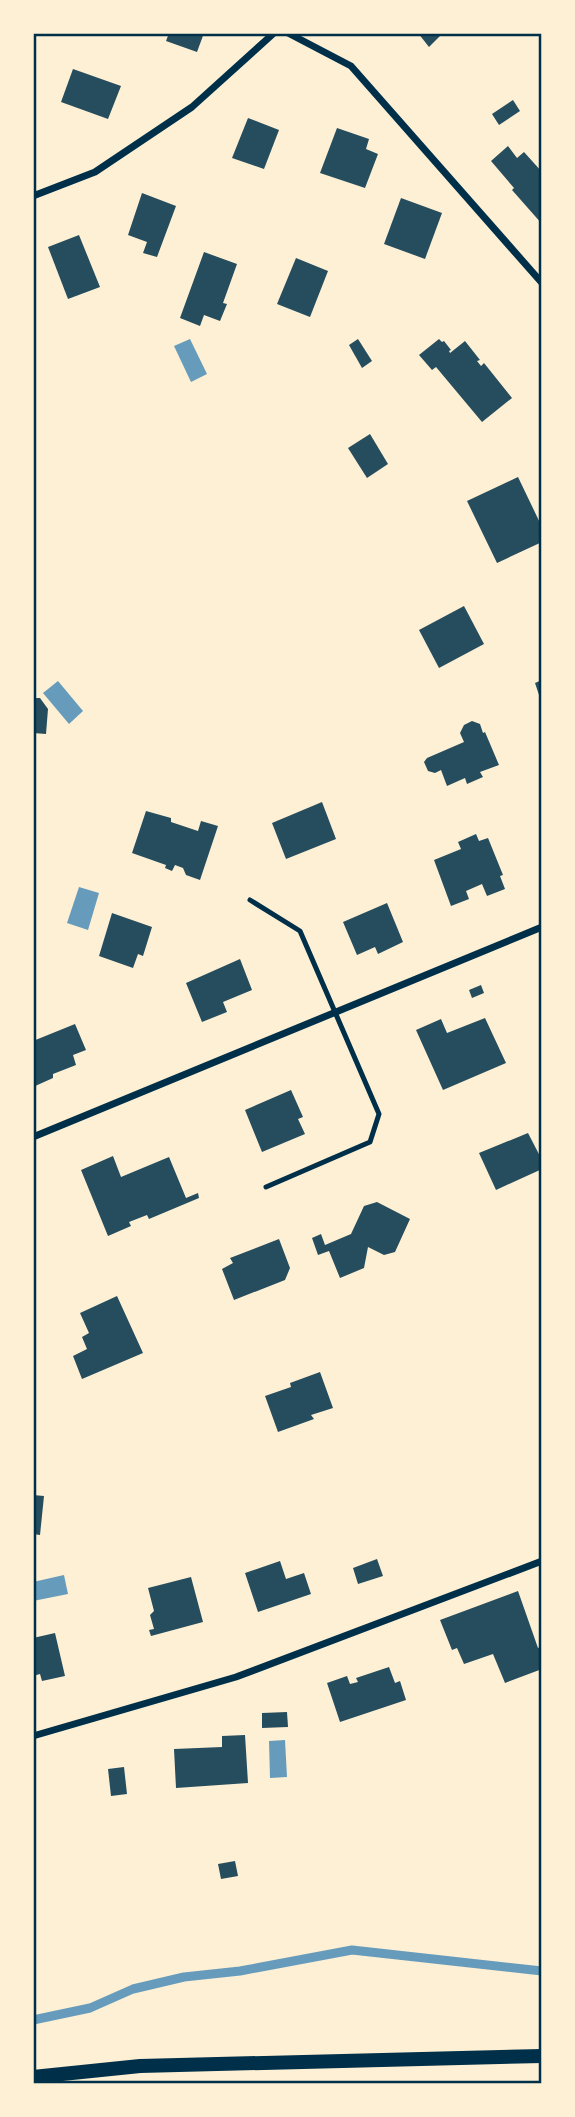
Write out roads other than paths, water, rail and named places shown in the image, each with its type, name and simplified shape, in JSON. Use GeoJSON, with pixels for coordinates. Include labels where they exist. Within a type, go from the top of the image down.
{"type":"FeatureCollection","features":[{"type":"Feature","properties":{"kind":"main road"},"geometry":{"type":"LineString","coordinates":[[33,2077],[140,2066],[542,2056]]}},
{"type":"Feature","properties":{"kind":"street"},"geometry":{"type":"LineString","coordinates":[[33,196],[95,172],[128,151],[192,107],[274,33]]}},
{"type":"Feature","properties":{"kind":"street"},"geometry":{"type":"LineString","coordinates":[[288,33],[351,66],[542,284]]}},
{"type":"Feature","properties":{"kind":"street"},"geometry":{"type":"LineString","coordinates":[[33,1137],[542,927]]}},
{"type":"Feature","properties":{"kind":"street"},"geometry":{"type":"LineString","coordinates":[[33,1736],[236,1677],[542,1561]]}},
{"type":"Feature","properties":{"kind":"lane"},"geometry":{"type":"LineString","coordinates":[[250,900],[300,931],[379,1114],[370,1142],[266,1187]]}},
{"type":"Feature","properties":{"kind":"water"},"geometry":{"type":"Polygon","coordinates":[[[190,339],[207,374],[191,382],[174,346],[190,339]]]}},
{"type":"Feature","properties":{"kind":"water"},"geometry":{"type":"Polygon","coordinates":[[[58,681],[83,711],[69,724],[43,693],[58,681]]]}},
{"type":"Feature","properties":{"kind":"water"},"geometry":{"type":"Polygon","coordinates":[[[79,887],[99,893],[88,930],[67,923],[79,887]]]}},
{"type":"Feature","properties":{"kind":"water"},"geometry":{"type":"Polygon","coordinates":[[[64,1575],[68,1594],[33,1601],[33,1582],[64,1575]]]}},
{"type":"Feature","properties":{"kind":"water"},"geometry":{"type":"Polygon","coordinates":[[[285,1740],[287,1777],[270,1778],[269,1741],[285,1740]]]}},
{"type":"Feature","properties":{"kind":"waterway"},"geometry":{"type":"LineString","coordinates":[[33,2020],[90,2008],[133,1989],[184,1977],[240,1971],[352,1950],[542,1971]]}}]}
